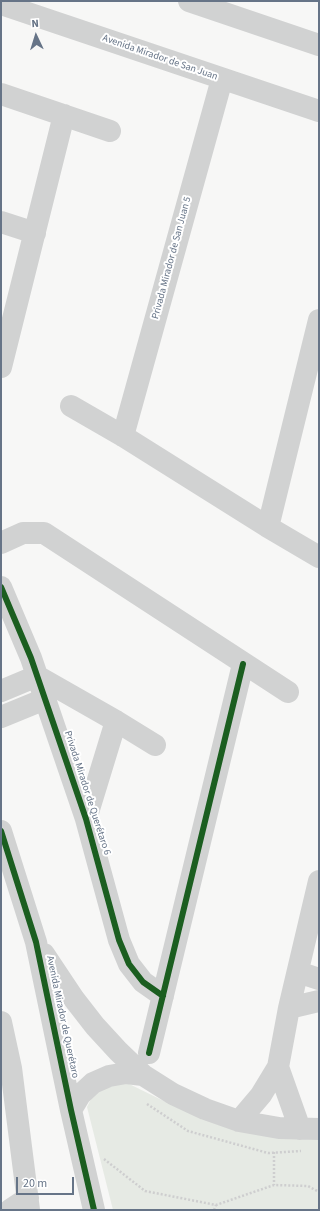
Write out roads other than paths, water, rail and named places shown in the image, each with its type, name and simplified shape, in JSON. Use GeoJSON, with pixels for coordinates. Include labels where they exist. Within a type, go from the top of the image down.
{"type":"FeatureCollection","features":[{"type":"Feature","properties":{"kind":"street"},"geometry":{"type":"LineString","coordinates":[[189,1],[319,45]]}},
{"type":"Feature","properties":{"kind":"street","name":"Avenida Mirador de San Juan"},"geometry":{"type":"LineString","coordinates":[[1,4],[24,6],[222,79],[319,111]]}},
{"type":"Feature","properties":{"kind":"street","name":"Privada Mirador de San Juan 5"},"geometry":{"type":"LineString","coordinates":[[123,436],[222,79]]}},
{"type":"Feature","properties":{"kind":"street"},"geometry":{"type":"LineString","coordinates":[[1,94],[110,131]]}},
{"type":"Feature","properties":{"kind":"street"},"geometry":{"type":"LineString","coordinates":[[1,367],[64,115]]}},
{"type":"Feature","properties":{"kind":"street"},"geometry":{"type":"LineString","coordinates":[[1,222],[35,233]]}},
{"type":"Feature","properties":{"kind":"street"},"geometry":{"type":"LineString","coordinates":[[268,527],[319,320]]}},
{"type":"Feature","properties":{"kind":"street"},"geometry":{"type":"LineString","coordinates":[[71,406],[123,436],[268,527],[319,557]]}},
{"type":"Feature","properties":{"kind":"street"},"geometry":{"type":"LineString","coordinates":[[1,543],[23,533],[44,533],[288,692]]}},
{"type":"Feature","properties":{"kind":"street","name":"Privada Mirador de Querétaro 6"},"geometry":{"type":"LineString","coordinates":[[1,586],[32,658],[86,819],[119,940],[129,964],[143,982],[163,996]]}},
{"type":"Feature","properties":{"kind":"street"},"geometry":{"type":"LineString","coordinates":[[149,1052],[243,664]]}},
{"type":"Feature","properties":{"kind":"street"},"geometry":{"type":"LineString","coordinates":[[1,691],[37,676],[155,745]]}},
{"type":"Feature","properties":{"kind":"street"},"geometry":{"type":"LineString","coordinates":[[1,717],[45,699]]}},
{"type":"Feature","properties":{"kind":"street"},"geometry":{"type":"LineString","coordinates":[[86,819],[116,721]]}},
{"type":"Feature","properties":{"kind":"street","name":"Avenida Mirador de Querétaro"},"geometry":{"type":"LineString","coordinates":[[1,831],[36,942],[71,1110],[94,1210]]}},
{"type":"Feature","properties":{"kind":"street"},"geometry":{"type":"LineString","coordinates":[[239,1121],[261,1095],[278,1067],[289,1008],[319,881]]}},
{"type":"Feature","properties":{"kind":"street"},"geometry":{"type":"LineString","coordinates":[[36,942],[66,988],[95,1026],[143,1075],[173,1094],[205,1110],[239,1121],[279,1128],[309,1129],[278,1067]]}},
{"type":"Feature","properties":{"kind":"street"},"geometry":{"type":"LineString","coordinates":[[298,972],[319,979]]}},
{"type":"Feature","properties":{"kind":"street"},"geometry":{"type":"LineString","coordinates":[[289,1008],[319,1001]]}},
{"type":"Feature","properties":{"kind":"street"},"geometry":{"type":"LineString","coordinates":[[1,1022],[11,1068],[28,1204],[10,1210]]}},
{"type":"Feature","properties":{"kind":"street"},"geometry":{"type":"LineString","coordinates":[[71,1110],[80,1095],[93,1083],[103,1078],[126,1073],[143,1075]]}}]}
